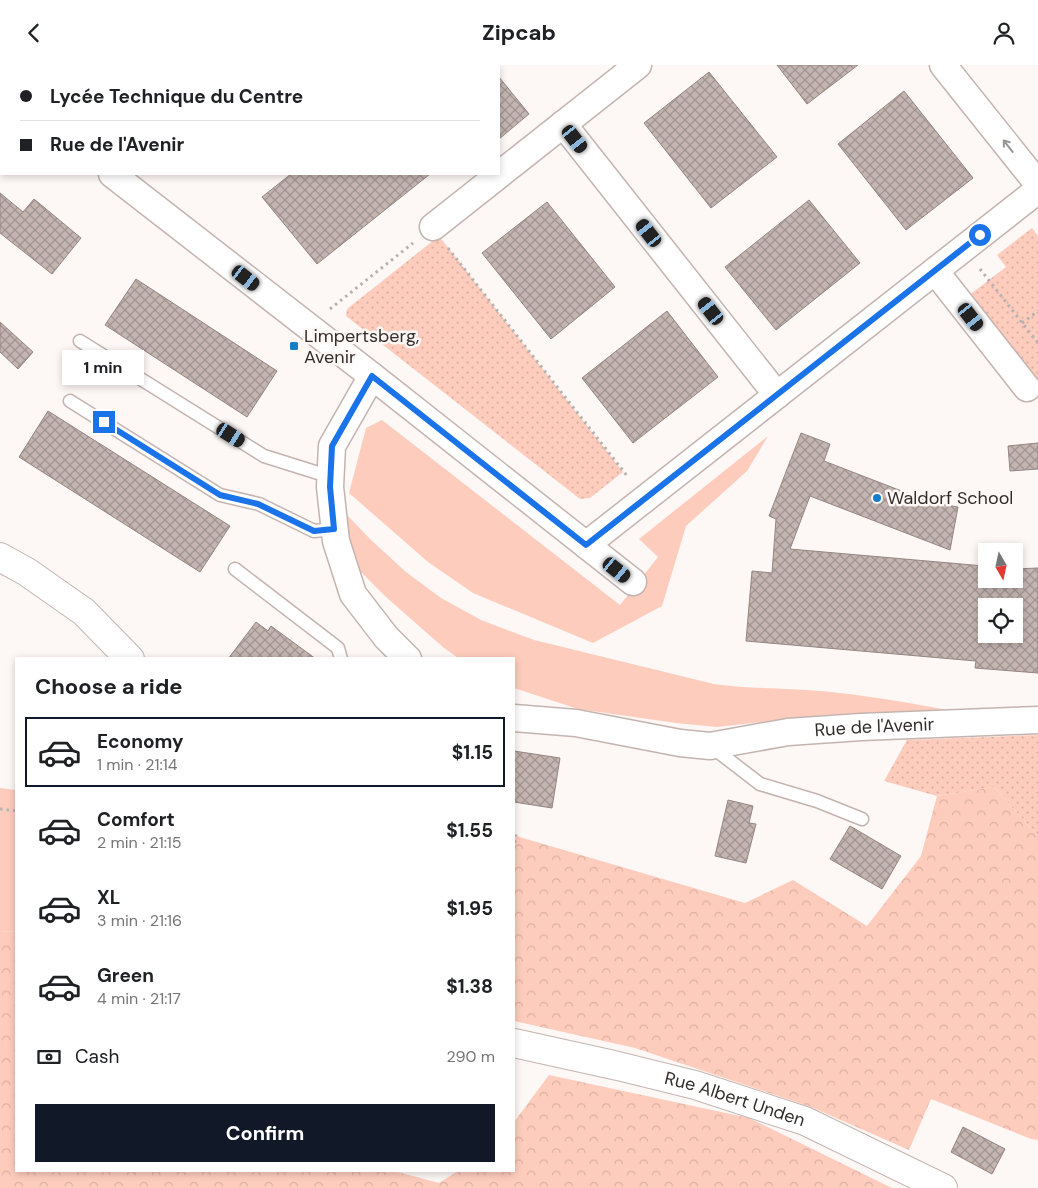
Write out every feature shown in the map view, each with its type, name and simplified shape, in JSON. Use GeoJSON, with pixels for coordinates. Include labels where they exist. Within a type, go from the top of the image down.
{"type":"FeatureCollection","features":[{"type":"Feature","properties":{"kind":"main road"},"geometry":{"type":"LineString","coordinates":[[0,557],[27,572],[84,612],[128,657]]}},
{"type":"Feature","properties":{"kind":"main road","name":"Rue Albert Unden"},"geometry":{"type":"LineString","coordinates":[[515,1043],[695,1085],[805,1121],[943,1188]]}},
{"type":"Feature","properties":{"kind":"street"},"geometry":{"type":"LineString","coordinates":[[500,174],[638,65]]}},
{"type":"Feature","properties":{"kind":"street"},"geometry":{"type":"LineString","coordinates":[[944,65],[1038,184]]}},
{"type":"Feature","properties":{"kind":"street"},"geometry":{"type":"LineString","coordinates":[[563,124],[777,395]]}},
{"type":"Feature","properties":{"kind":"street"},"geometry":{"type":"LineString","coordinates":[[113,175],[633,582]]}},
{"type":"Feature","properties":{"kind":"street"},"geometry":{"type":"LineString","coordinates":[[432,227],[498,175]]}},
{"type":"Feature","properties":{"kind":"street"},"geometry":{"type":"LineString","coordinates":[[586,545],[1038,190]]}},
{"type":"Feature","properties":{"kind":"street"},"geometry":{"type":"LineString","coordinates":[[935,271],[1027,388]]}},
{"type":"Feature","properties":{"kind":"street"},"geometry":{"type":"LineString","coordinates":[[372,376],[332,446],[330,487],[334,529],[353,594],[386,637],[406,657]]}},
{"type":"Feature","properties":{"kind":"street","name":"Rue de l'Avenir"},"geometry":{"type":"LineString","coordinates":[[515,718],[576,723],[680,743],[710,746],[788,732],[1038,720]]}},
{"type":"Feature","properties":{"kind":"lane"},"geometry":{"type":"LineString","coordinates":[[80,341],[264,456],[331,477]]}},
{"type":"Feature","properties":{"kind":"lane"},"geometry":{"type":"LineString","coordinates":[[70,401],[220,495],[258,504],[314,531],[334,529]]}},
{"type":"Feature","properties":{"kind":"lane"},"geometry":{"type":"LineString","coordinates":[[235,569],[338,648],[340,657]]}},
{"type":"Feature","properties":{"kind":"lane"},"geometry":{"type":"LineString","coordinates":[[710,746],[760,784],[817,801],[862,819]]}},
{"type":"Feature","properties":{"kind":"path"},"geometry":{"type":"LineString","coordinates":[[308,326],[432,227],[628,478]]}},
{"type":"Feature","properties":{"kind":"path"},"geometry":{"type":"LineString","coordinates":[[979,268],[1038,343]]}},
{"type":"Feature","properties":{"kind":"path"},"geometry":{"type":"LineString","coordinates":[[1022,323],[1038,311]]}},
{"type":"Feature","properties":{"kind":"path"},"geometry":{"type":"LineString","coordinates":[[0,809],[15,811]]}},
{"type":"Feature","properties":{"kind":"green space"},"geometry":{"type":"Polygon","coordinates":[[[1032,228],[1038,236],[1038,385],[968,296],[1006,267],[997,255],[1032,228]]]}},
{"type":"Feature","properties":{"kind":"green space"},"geometry":{"type":"Polygon","coordinates":[[[439,236],[623,472],[590,498],[580,499],[346,316],[347,309],[439,236]]]}},
{"type":"Feature","properties":{"kind":"green space"},"geometry":{"type":"Polygon","coordinates":[[[382,420],[620,605],[658,557],[639,539],[768,436],[747,471],[686,526],[662,606],[593,643],[473,593],[428,562],[349,493],[366,428],[382,420]]]}},
{"type":"Feature","properties":{"kind":"green space"},"geometry":{"type":"Polygon","coordinates":[[[342,513],[348,516],[406,572],[441,598],[481,620],[534,640],[714,684],[821,691],[884,699],[947,710],[947,712],[825,715],[717,727],[578,709],[515,688],[515,657],[457,657],[444,648],[386,597],[356,567],[342,513]]]}},
{"type":"Feature","properties":{"kind":"green space"},"geometry":{"type":"Polygon","coordinates":[[[1038,735],[1038,836],[994,787],[937,796],[884,781],[907,740],[1038,735]]]}},
{"type":"Feature","properties":{"kind":"green space"},"geometry":{"type":"Polygon","coordinates":[[[994,787],[1038,836],[1038,1140],[1031,1139],[931,1099],[909,1150],[811,1107],[635,1048],[515,1021],[516,836],[745,903],[793,880],[867,926],[921,856],[937,796],[994,787]]]}},
{"type":"Feature","properties":{"kind":"green space"},"geometry":{"type":"Polygon","coordinates":[[[0,788],[15,790],[15,932],[0,931],[0,788]]]}},
{"type":"Feature","properties":{"kind":"green space"},"geometry":{"type":"Polygon","coordinates":[[[0,931],[15,932],[15,1172],[398,1172],[439,1183],[456,1172],[515,1172],[515,1121],[549,1075],[749,1118],[892,1188],[0,1188],[0,931]]]}},
{"type":"Feature","properties":{"kind":"building"},"geometry":{"type":"Polygon","coordinates":[[[777,65],[858,65],[807,104],[777,65]]]}},
{"type":"Feature","properties":{"kind":"building"},"geometry":{"type":"Polygon","coordinates":[[[709,72],[777,157],[711,208],[644,123],[709,72]]]}},
{"type":"Feature","properties":{"kind":"building"},"geometry":{"type":"Polygon","coordinates":[[[500,78],[529,114],[500,138],[500,78]]]}},
{"type":"Feature","properties":{"kind":"building"},"geometry":{"type":"Polygon","coordinates":[[[904,91],[973,178],[906,230],[838,144],[904,91]]]}},
{"type":"Feature","properties":{"kind":"building"},"geometry":{"type":"Polygon","coordinates":[[[290,175],[429,175],[317,264],[262,197],[290,175]]]}},
{"type":"Feature","properties":{"kind":"building"},"geometry":{"type":"Polygon","coordinates":[[[0,193],[23,212],[34,199],[81,238],[52,274],[0,233],[0,193]]]}},
{"type":"Feature","properties":{"kind":"building"},"geometry":{"type":"Polygon","coordinates":[[[809,200],[860,263],[776,330],[725,267],[809,200]]]}},
{"type":"Feature","properties":{"kind":"building"},"geometry":{"type":"Polygon","coordinates":[[[547,202],[615,287],[551,339],[482,253],[547,202]]]}},
{"type":"Feature","properties":{"kind":"building"},"geometry":{"type":"Polygon","coordinates":[[[136,279],[277,371],[247,417],[105,325],[136,279]]]}},
{"type":"Feature","properties":{"kind":"building"},"geometry":{"type":"Polygon","coordinates":[[[667,311],[718,377],[633,443],[582,378],[667,311]]]}},
{"type":"Feature","properties":{"kind":"building"},"geometry":{"type":"Polygon","coordinates":[[[0,322],[33,352],[18,369],[0,352],[0,322]]]}},
{"type":"Feature","properties":{"kind":"building"},"geometry":{"type":"Polygon","coordinates":[[[48,411],[230,526],[200,572],[19,457],[48,411]]]}},
{"type":"Feature","properties":{"kind":"building"},"geometry":{"type":"Polygon","coordinates":[[[801,433],[830,444],[824,461],[930,502],[958,507],[950,550],[810,496],[790,549],[978,565],[978,588],[1023,588],[1023,569],[1038,568],[1038,673],[975,668],[976,661],[746,641],[752,571],[772,573],[776,519],[769,516],[801,433]]]}},
{"type":"Feature","properties":{"kind":"building"},"geometry":{"type":"Polygon","coordinates":[[[1038,443],[1038,469],[1010,471],[1008,446],[1038,443]]]}},
{"type":"Feature","properties":{"kind":"building"},"geometry":{"type":"Polygon","coordinates":[[[256,622],[268,631],[271,626],[313,657],[230,657],[256,622]]]}},
{"type":"Feature","properties":{"kind":"building"},"geometry":{"type":"Polygon","coordinates":[[[515,751],[560,758],[552,808],[515,802],[515,751]]]}},
{"type":"Feature","properties":{"kind":"building"},"geometry":{"type":"Polygon","coordinates":[[[728,800],[753,806],[749,823],[756,824],[746,863],[715,856],[728,800]]]}},
{"type":"Feature","properties":{"kind":"building"},"geometry":{"type":"Polygon","coordinates":[[[850,826],[901,856],[882,889],[830,859],[850,826]]]}},
{"type":"Feature","properties":{"kind":"building"},"geometry":{"type":"Polygon","coordinates":[[[963,1127],[1005,1149],[992,1174],[951,1152],[963,1127]]]}},
{"type":"Feature","properties":{"kind":"place","name":"Limpertsberg, Avenir"},"geometry":{"type":"Point","coordinates":[294,346]}},
{"type":"Feature","properties":{"kind":"place","name":"Waldorf School"},"geometry":{"type":"Point","coordinates":[877,498]}},
{"type":"Feature","properties":{"kind":"route"},"geometry":{"type":"LineString","coordinates":[[104,422],[220,495],[258,504],[314,531],[334,529],[330,487],[332,446],[372,376],[586,545],[980,235]]}}]}
